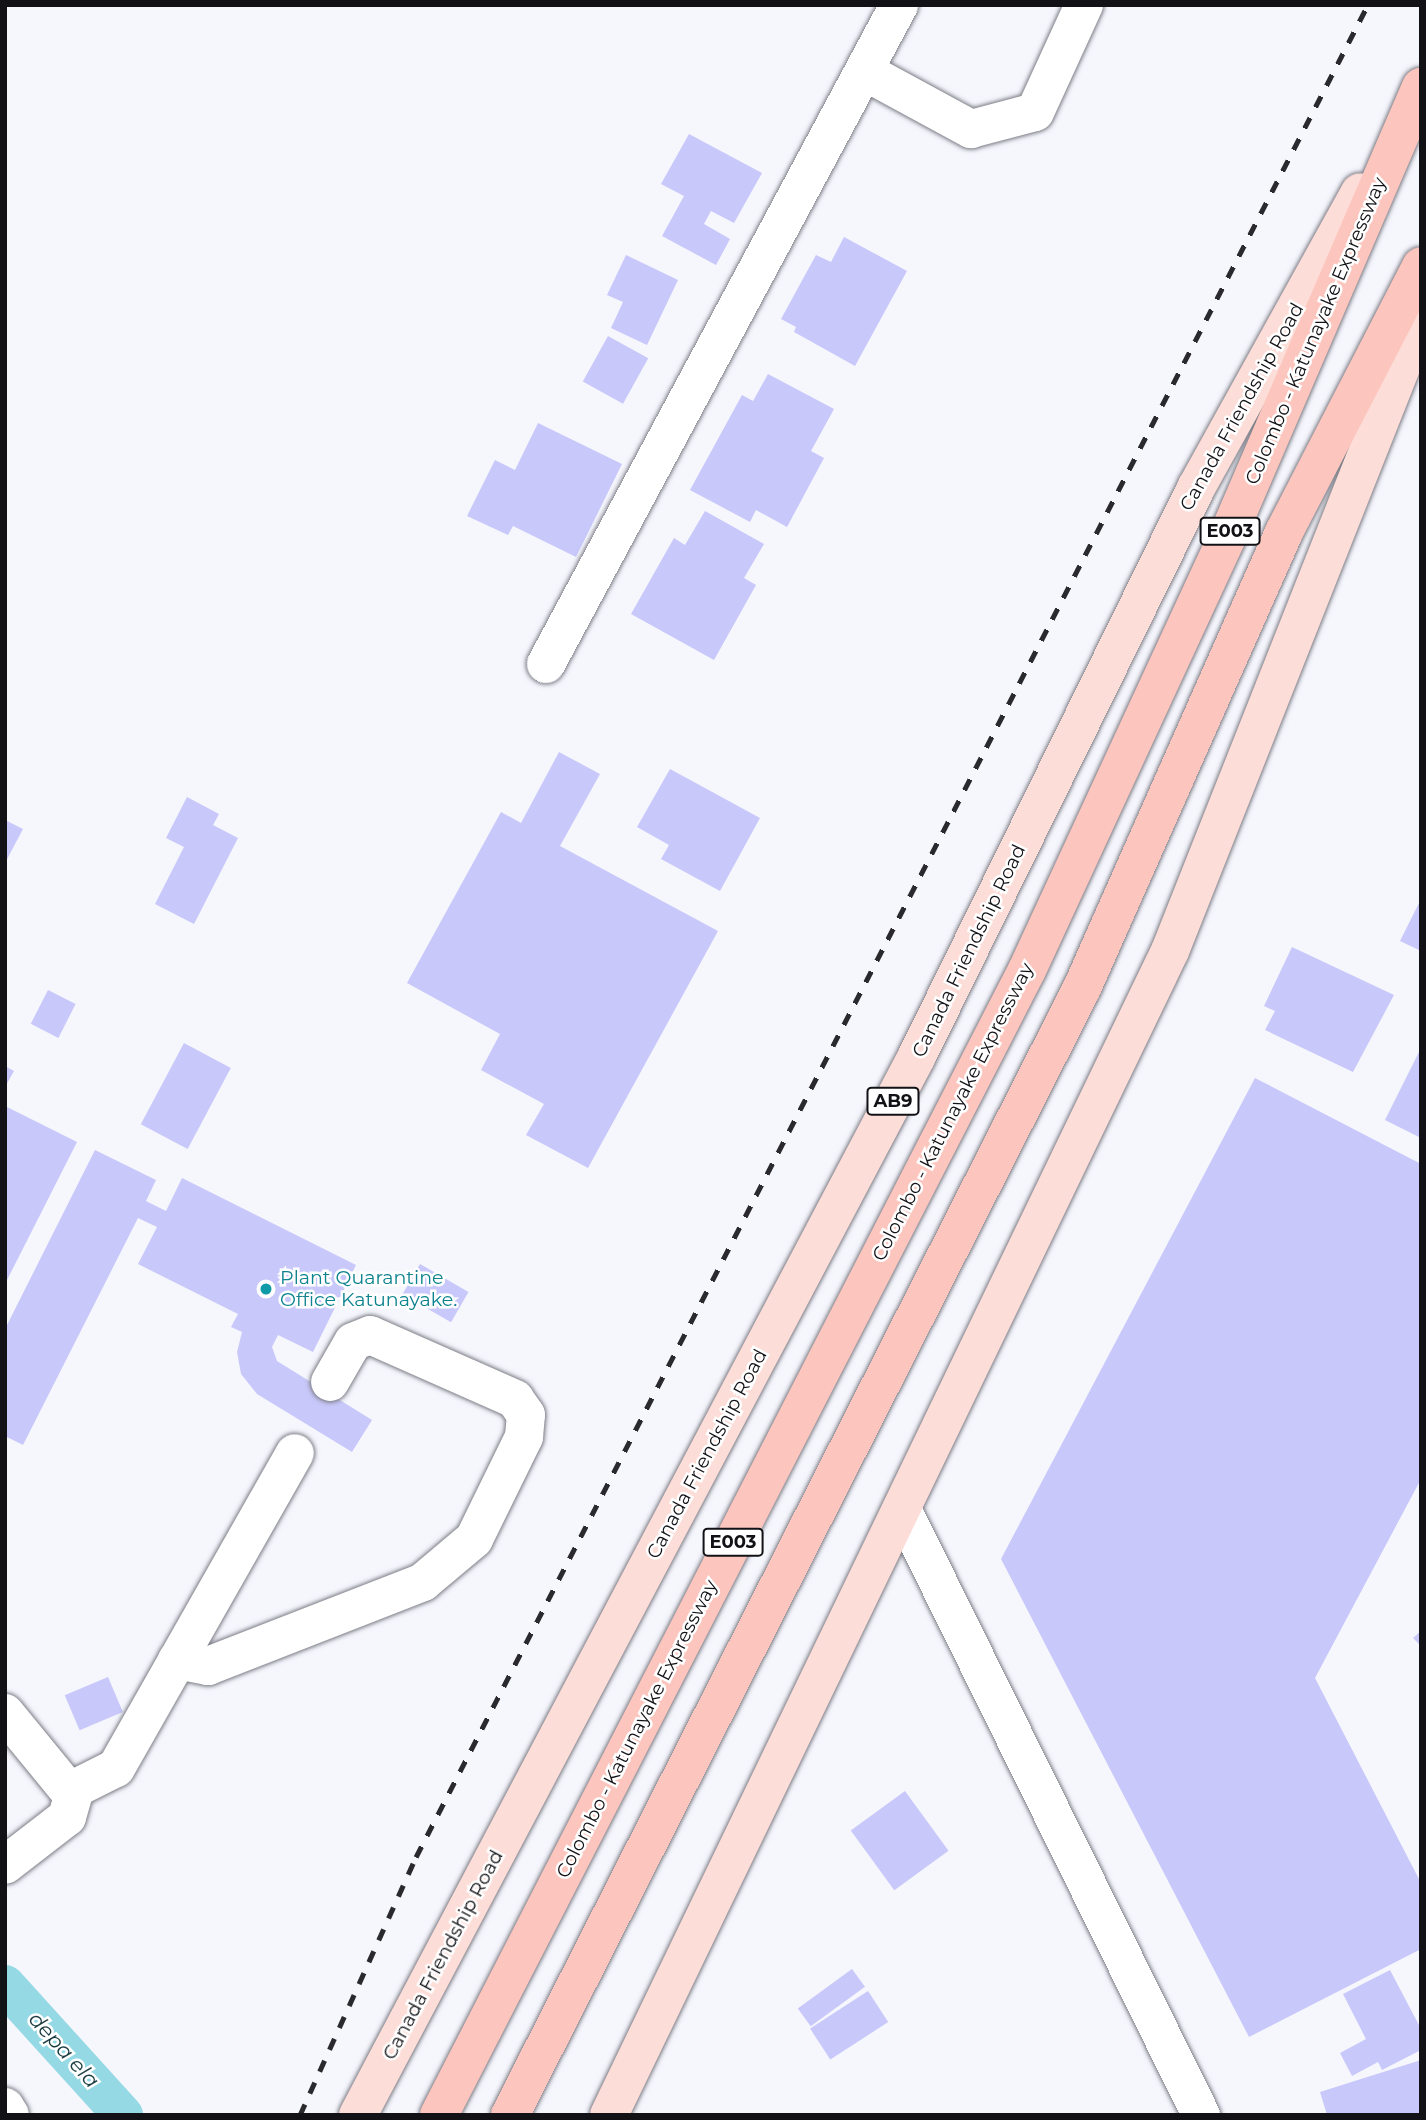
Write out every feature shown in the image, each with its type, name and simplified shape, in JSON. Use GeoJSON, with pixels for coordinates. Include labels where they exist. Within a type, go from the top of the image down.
{"type":"FeatureCollection","features":[{"type":"Feature","properties":{"kind":"highway","name":"Colombo - Katunayake Expressway"},"geometry":{"type":"LineString","coordinates":[[439,2115],[1027,970],[1228,535],[1421,85]]}},
{"type":"Feature","properties":{"kind":"highway","name":"E003"},"geometry":{"type":"LineString","coordinates":[[510,2115],[1082,988],[1284,532],[1421,266]]}},
{"type":"Feature","properties":{"kind":"main road","name":"Canada Friendship Road"},"geometry":{"type":"LineString","coordinates":[[358,2115],[917,1056],[1196,488],[1421,85]]}},
{"type":"Feature","properties":{"kind":"main road"},"geometry":{"type":"LineString","coordinates":[[609,2115],[903,1511],[1170,951],[1421,317]]}},
{"type":"Feature","properties":{"kind":"street"},"geometry":{"type":"LineString","coordinates":[[545,664],[899,5]]}},
{"type":"Feature","properties":{"kind":"street"},"geometry":{"type":"LineString","coordinates":[[864,71],[971,129],[1035,112],[1084,5]]}},
{"type":"Feature","properties":{"kind":"street"},"geometry":{"type":"LineString","coordinates":[[177,1660],[208,1666],[423,1582],[474,1539],[524,1437],[526,1415],[516,1399],[370,1335],[353,1342],[330,1382]]}},
{"type":"Feature","properties":{"kind":"street"},"geometry":{"type":"LineString","coordinates":[[72,1790],[116,1768],[295,1453]]}},
{"type":"Feature","properties":{"kind":"street"},"geometry":{"type":"LineString","coordinates":[[903,1511],[1201,2115]]}},
{"type":"Feature","properties":{"kind":"street"},"geometry":{"type":"LineString","coordinates":[[5,1713],[72,1790],[73,1803],[66,1817],[5,1865]]}},
{"type":"Feature","properties":{"kind":"street"},"geometry":{"type":"LineString","coordinates":[[5,2107],[10,2115]]}},
{"type":"Feature","properties":{"kind":"building"},"geometry":{"type":"Polygon","coordinates":[[[689,134],[762,173],[734,223],[711,211],[704,224],[730,239],[716,265],[662,236],[684,196],[661,184],[689,134]]]}},
{"type":"Feature","properties":{"kind":"building"},"geometry":{"type":"Polygon","coordinates":[[[844,237],[907,271],[855,366],[794,332],[796,327],[781,319],[816,255],[831,262],[844,237]]]}},
{"type":"Feature","properties":{"kind":"building"},"geometry":{"type":"Polygon","coordinates":[[[626,255],[678,280],[647,345],[611,328],[623,302],[607,295],[626,255]]]}},
{"type":"Feature","properties":{"kind":"building"},"geometry":{"type":"Polygon","coordinates":[[[608,336],[648,358],[623,404],[583,381],[608,336]]]}},
{"type":"Feature","properties":{"kind":"building"},"geometry":{"type":"Polygon","coordinates":[[[768,374],[834,409],[811,451],[824,458],[787,527],[756,510],[750,522],[690,490],[742,395],[753,401],[768,374]]]}},
{"type":"Feature","properties":{"kind":"building"},"geometry":{"type":"Polygon","coordinates":[[[538,423],[622,464],[576,557],[513,526],[508,535],[467,516],[495,460],[515,470],[538,423]]]}},
{"type":"Feature","properties":{"kind":"building"},"geometry":{"type":"Polygon","coordinates":[[[705,511],[764,544],[744,578],[756,585],[714,660],[631,614],[674,538],[685,545],[705,511]]]}},
{"type":"Feature","properties":{"kind":"building"},"geometry":{"type":"Polygon","coordinates":[[[559,752],[600,774],[560,846],[718,931],[588,1168],[526,1135],[544,1104],[481,1070],[500,1034],[407,983],[501,812],[521,823],[559,752]]]}},
{"type":"Feature","properties":{"kind":"building"},"geometry":{"type":"Polygon","coordinates":[[[670,769],[760,818],[720,891],[661,859],[669,845],[637,827],[670,769]]]}},
{"type":"Feature","properties":{"kind":"building"},"geometry":{"type":"Polygon","coordinates":[[[187,797],[219,814],[213,825],[238,838],[194,924],[155,904],[184,847],[166,838],[187,797]]]}},
{"type":"Feature","properties":{"kind":"building"},"geometry":{"type":"Polygon","coordinates":[[[5,820],[23,829],[5,863],[5,820]]]}},
{"type":"Feature","properties":{"kind":"building"},"geometry":{"type":"Polygon","coordinates":[[[1421,899],[1421,951],[1400,941],[1421,899]]]}},
{"type":"Feature","properties":{"kind":"building"},"geometry":{"type":"Polygon","coordinates":[[[1292,947],[1394,995],[1353,1072],[1265,1030],[1275,1011],[1264,1006],[1292,947]]]}},
{"type":"Feature","properties":{"kind":"building"},"geometry":{"type":"Polygon","coordinates":[[[48,990],[76,1004],[58,1038],[31,1024],[48,990]]]}},
{"type":"Feature","properties":{"kind":"building"},"geometry":{"type":"Polygon","coordinates":[[[184,1043],[231,1068],[188,1149],[141,1124],[184,1043]]]}},
{"type":"Feature","properties":{"kind":"building"},"geometry":{"type":"Polygon","coordinates":[[[1421,1048],[1421,1138],[1385,1120],[1421,1048]]]}},
{"type":"Feature","properties":{"kind":"building"},"geometry":{"type":"Polygon","coordinates":[[[5,1066],[14,1071],[5,1087],[5,1066]]]}},
{"type":"Feature","properties":{"kind":"building"},"geometry":{"type":"Polygon","coordinates":[[[1255,1078],[1421,1164],[1421,1479],[1315,1678],[1421,1883],[1421,1949],[1249,2037],[1001,1559],[1255,1078]]]}},
{"type":"Feature","properties":{"kind":"building"},"geometry":{"type":"Polygon","coordinates":[[[5,1106],[77,1142],[5,1284],[5,1106]]]}},
{"type":"Feature","properties":{"kind":"building","name":"Plant Quarantine Office Katunayake."},"geometry":{"type":"Polygon","coordinates":[[[95,1150],[156,1180],[146,1201],[166,1211],[182,1178],[356,1265],[313,1352],[278,1335],[272,1347],[277,1361],[372,1420],[352,1452],[257,1394],[241,1374],[237,1352],[242,1332],[231,1327],[238,1314],[138,1264],[157,1227],[138,1218],[23,1445],[5,1436],[5,1329],[95,1150]]]}},
{"type":"Feature","properties":{"kind":"building"},"geometry":{"type":"Polygon","coordinates":[[[420,1264],[468,1292],[451,1322],[402,1294],[420,1264]]]}},
{"type":"Feature","properties":{"kind":"building"},"geometry":{"type":"Polygon","coordinates":[[[1421,1631],[1421,1646],[1413,1638],[1421,1631]]]}},
{"type":"Feature","properties":{"kind":"building"},"geometry":{"type":"Polygon","coordinates":[[[108,1677],[123,1712],[80,1730],[65,1695],[108,1677]]]}},
{"type":"Feature","properties":{"kind":"building"},"geometry":{"type":"Polygon","coordinates":[[[905,1791],[948,1851],[894,1890],[851,1830],[905,1791]]]}},
{"type":"Feature","properties":{"kind":"building"},"geometry":{"type":"Polygon","coordinates":[[[852,1969],[865,1987],[811,2026],[798,2008],[852,1969]]]}},
{"type":"Feature","properties":{"kind":"building"},"geometry":{"type":"Polygon","coordinates":[[[1390,1970],[1421,2029],[1421,2050],[1382,2070],[1378,2062],[1352,2076],[1340,2053],[1366,2039],[1343,1994],[1390,1970]]]}},
{"type":"Feature","properties":{"kind":"building"},"geometry":{"type":"Polygon","coordinates":[[[868,1991],[888,2022],[830,2060],[810,2029],[868,1991]]]}},
{"type":"Feature","properties":{"kind":"building"},"geometry":{"type":"Polygon","coordinates":[[[1421,2060],[1421,2115],[1327,2115],[1320,2092],[1421,2060]]]}},
{"type":"Feature","properties":{"kind":"waterway","name":"depa ela"},"geometry":{"type":"LineString","coordinates":[[5,1985],[123,2115]]}},
{"type":"Feature","properties":{"kind":"railway"},"geometry":{"type":"LineString","coordinates":[[300,2115],[416,1857],[1368,5]]}},
{"type":"Feature","properties":{"kind":"place","name":"Plant Quarantine Office Katunayake."},"geometry":{"type":"Point","coordinates":[266,1289]}}]}
